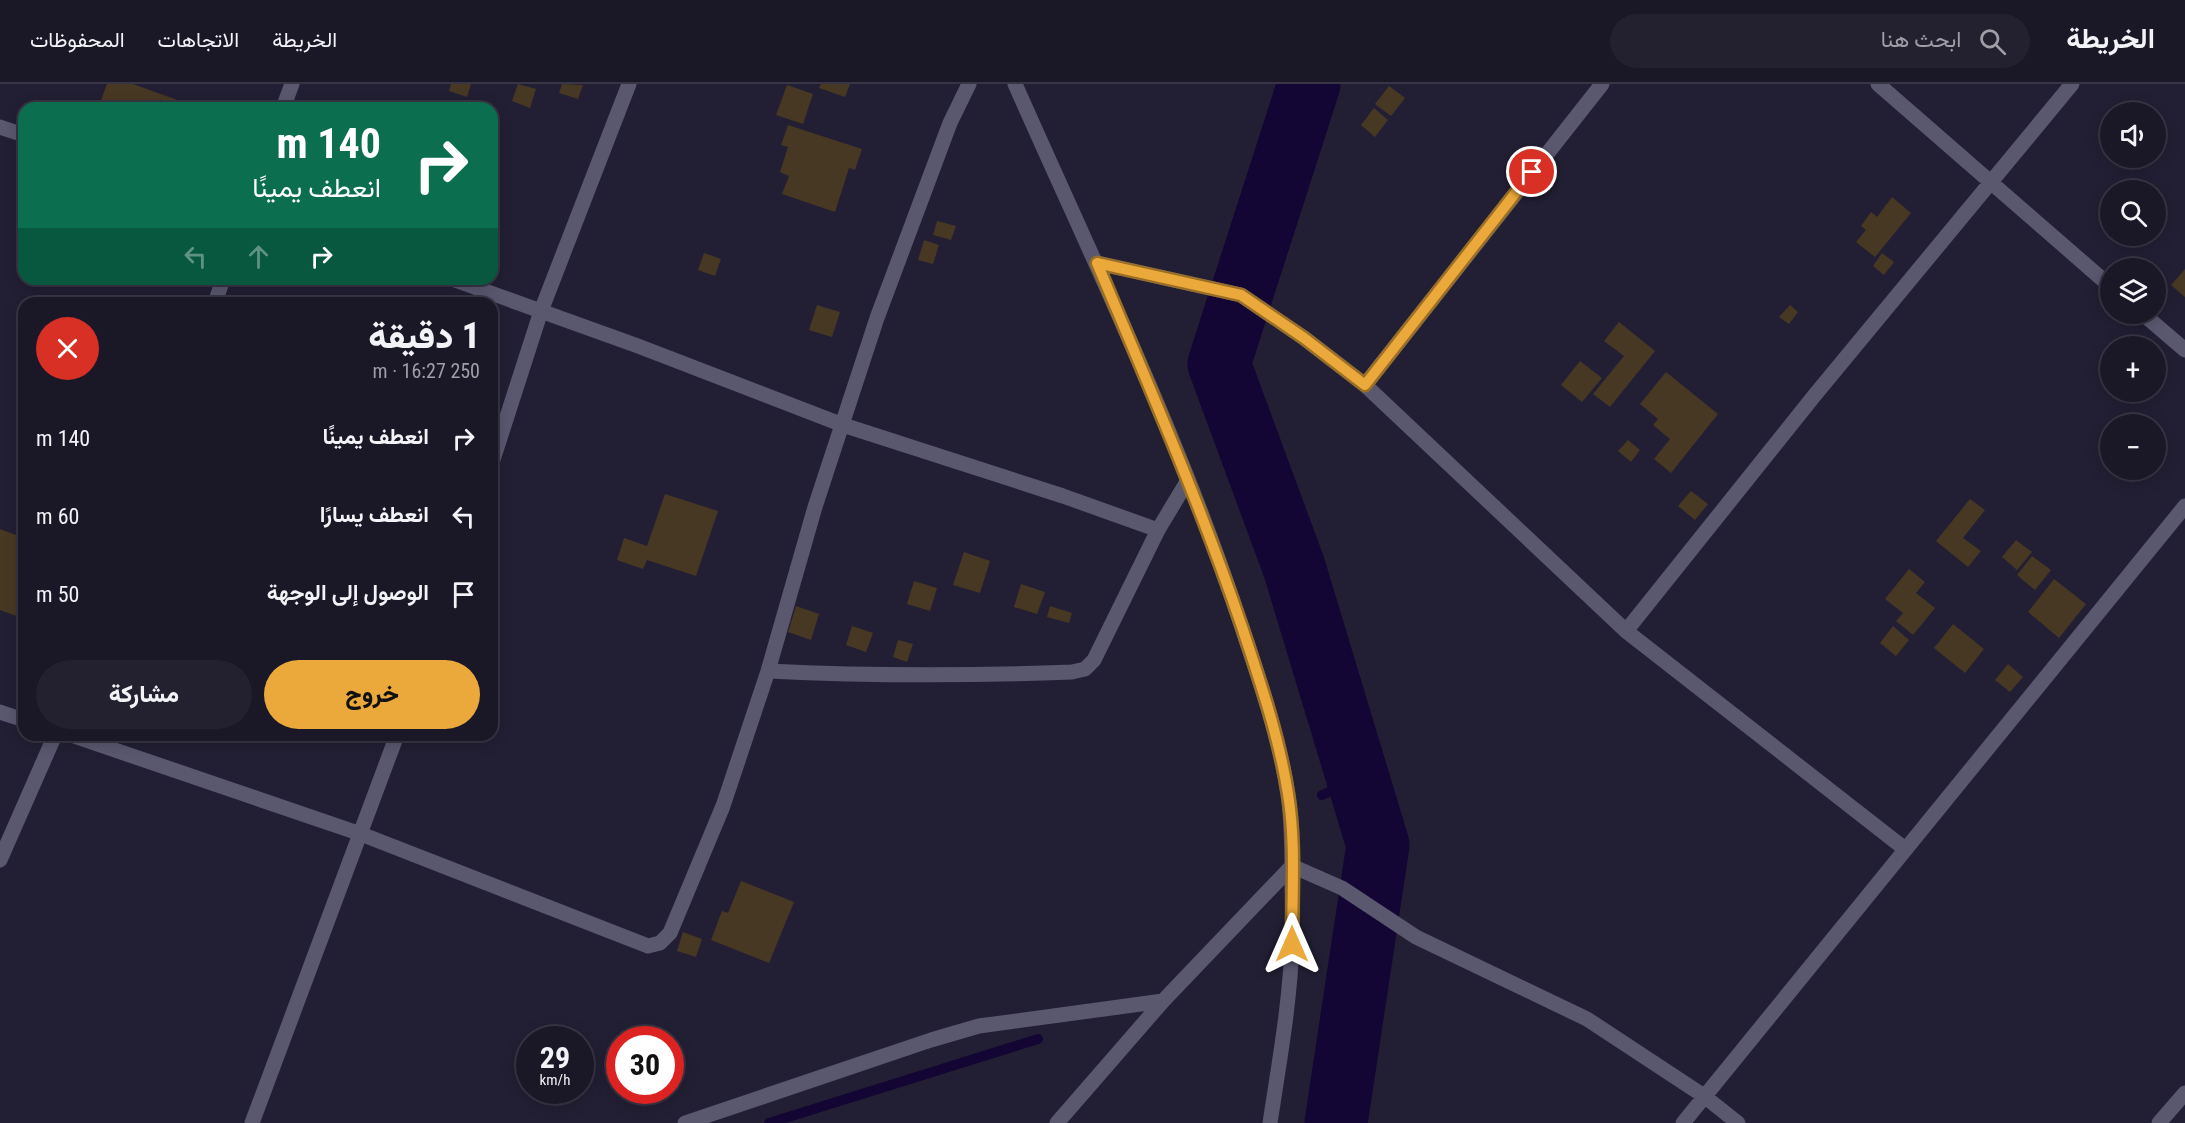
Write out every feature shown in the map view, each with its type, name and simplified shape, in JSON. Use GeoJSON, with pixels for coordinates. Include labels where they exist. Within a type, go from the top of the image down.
{"type":"FeatureCollection","features":[{"type":"Feature","properties":{"kind":"street"},"geometry":{"type":"LineString","coordinates":[[285,102],[292,84]]}},
{"type":"Feature","properties":{"kind":"street"},"geometry":{"type":"LineString","coordinates":[[498,445],[542,311],[629,84]]}},
{"type":"Feature","properties":{"kind":"street"},"geometry":{"type":"LineString","coordinates":[[89,741],[361,834],[648,946],[660,944],[670,933],[723,806],[768,671],[815,507],[876,318],[950,123],[969,84]]}},
{"type":"Feature","properties":{"kind":"street"},"geometry":{"type":"LineString","coordinates":[[1015,84],[1097,263],[1188,480],[1227,584],[1279,752],[1288,794],[1292,867],[1291,964],[1286,1016],[1270,1123]]}},
{"type":"Feature","properties":{"kind":"street"},"geometry":{"type":"LineString","coordinates":[[1365,385],[1602,84]]}},
{"type":"Feature","properties":{"kind":"street"},"geometry":{"type":"LineString","coordinates":[[1878,84],[2100,277]]}},
{"type":"Feature","properties":{"kind":"street"},"geometry":{"type":"LineString","coordinates":[[1626,631],[1807,405],[2072,84]]}},
{"type":"Feature","properties":{"kind":"street"},"geometry":{"type":"LineString","coordinates":[[0,127],[18,133]]}},
{"type":"Feature","properties":{"kind":"street"},"geometry":{"type":"LineString","coordinates":[[1097,263],[1241,295],[1304,338],[1365,385],[1626,631],[1905,849]]}},
{"type":"Feature","properties":{"kind":"street"},"geometry":{"type":"LineString","coordinates":[[469,285],[843,424],[1063,496],[1158,530]]}},
{"type":"Feature","properties":{"kind":"street"},"geometry":{"type":"LineString","coordinates":[[2155,324],[2185,350]]}},
{"type":"Feature","properties":{"kind":"street"},"geometry":{"type":"LineString","coordinates":[[768,671],[876,676],[978,676],[1072,672],[1085,669],[1094,660],[1158,530],[1188,480]]}},
{"type":"Feature","properties":{"kind":"street"},"geometry":{"type":"LineString","coordinates":[[1683,1123],[2185,506]]}},
{"type":"Feature","properties":{"kind":"street"},"geometry":{"type":"LineString","coordinates":[[0,712],[18,718]]}},
{"type":"Feature","properties":{"kind":"street"},"geometry":{"type":"LineString","coordinates":[[0,860],[52,741]]}},
{"type":"Feature","properties":{"kind":"street"},"geometry":{"type":"LineString","coordinates":[[252,1123],[395,741]]}},
{"type":"Feature","properties":{"kind":"street"},"geometry":{"type":"LineString","coordinates":[[1057,1123],[1163,1001],[1292,867]]}},
{"type":"Feature","properties":{"kind":"street"},"geometry":{"type":"LineString","coordinates":[[1292,867],[1342,888],[1416,937],[1587,1019],[1704,1096],[1738,1123]]}},
{"type":"Feature","properties":{"kind":"street"},"geometry":{"type":"LineString","coordinates":[[685,1123],[931,1040],[980,1026],[1163,1001]]}},
{"type":"Feature","properties":{"kind":"street"},"geometry":{"type":"LineString","coordinates":[[2159,1123],[2185,1093]]}},
{"type":"Feature","properties":{"kind":"building"},"geometry":{"type":"Polygon","coordinates":[[[107,84],[133,84],[183,102],[100,102],[107,84]]]}},
{"type":"Feature","properties":{"kind":"building"},"geometry":{"type":"Polygon","coordinates":[[[451,84],[471,84],[467,97],[449,91],[451,84]]]}},
{"type":"Feature","properties":{"kind":"building"},"geometry":{"type":"Polygon","coordinates":[[[518,84],[536,89],[530,108],[512,101],[518,84]]]}},
{"type":"Feature","properties":{"kind":"building"},"geometry":{"type":"Polygon","coordinates":[[[562,84],[583,85],[578,99],[559,93],[562,84]]]}},
{"type":"Feature","properties":{"kind":"building"},"geometry":{"type":"Polygon","coordinates":[[[821,84],[850,84],[845,97],[819,88],[821,84]]]}},
{"type":"Feature","properties":{"kind":"building"},"geometry":{"type":"Polygon","coordinates":[[[787,85],[813,94],[803,124],[776,115],[787,85]]]}},
{"type":"Feature","properties":{"kind":"building"},"geometry":{"type":"Polygon","coordinates":[[[1389,86],[1405,98],[1391,116],[1375,104],[1389,86]]]}},
{"type":"Feature","properties":{"kind":"building"},"geometry":{"type":"Polygon","coordinates":[[[1374,108],[1388,120],[1375,137],[1361,125],[1374,108]]]}},
{"type":"Feature","properties":{"kind":"building"},"geometry":{"type":"Polygon","coordinates":[[[788,125],[862,149],[855,170],[849,168],[835,212],[782,194],[789,176],[780,172],[788,147],[781,145],[788,125]]]}},
{"type":"Feature","properties":{"kind":"building"},"geometry":{"type":"Polygon","coordinates":[[[1892,197],[1911,213],[1875,257],[1856,242],[1866,230],[1861,226],[1871,212],[1877,217],[1892,197]]]}},
{"type":"Feature","properties":{"kind":"building"},"geometry":{"type":"Polygon","coordinates":[[[937,221],[956,226],[951,240],[933,235],[937,221]]]}},
{"type":"Feature","properties":{"kind":"building"},"geometry":{"type":"Polygon","coordinates":[[[924,240],[939,245],[933,264],[918,260],[924,240]]]}},
{"type":"Feature","properties":{"kind":"building"},"geometry":{"type":"Polygon","coordinates":[[[704,253],[721,259],[715,276],[698,270],[704,253]]]}},
{"type":"Feature","properties":{"kind":"building"},"geometry":{"type":"Polygon","coordinates":[[[1882,253],[1894,262],[1884,275],[1873,266],[1882,253]]]}},
{"type":"Feature","properties":{"kind":"building"},"geometry":{"type":"Polygon","coordinates":[[[2185,269],[2185,297],[2171,285],[2185,269]]]}},
{"type":"Feature","properties":{"kind":"building"},"geometry":{"type":"Polygon","coordinates":[[[817,305],[840,312],[832,337],[809,330],[817,305]]]}},
{"type":"Feature","properties":{"kind":"building"},"geometry":{"type":"Polygon","coordinates":[[[1790,305],[1798,312],[1789,324],[1779,317],[1790,305]]]}},
{"type":"Feature","properties":{"kind":"building"},"geometry":{"type":"Polygon","coordinates":[[[1619,322],[1655,351],[1610,407],[1593,394],[1624,356],[1604,341],[1619,322]]]}},
{"type":"Feature","properties":{"kind":"building"},"geometry":{"type":"Polygon","coordinates":[[[1580,361],[1602,378],[1582,402],[1561,385],[1580,361]]]}},
{"type":"Feature","properties":{"kind":"building"},"geometry":{"type":"Polygon","coordinates":[[[1666,372],[1718,414],[1671,473],[1654,459],[1670,439],[1653,425],[1658,419],[1640,404],[1666,372]]]}},
{"type":"Feature","properties":{"kind":"building"},"geometry":{"type":"Polygon","coordinates":[[[1628,440],[1640,450],[1631,462],[1618,451],[1628,440]]]}},
{"type":"Feature","properties":{"kind":"building"},"geometry":{"type":"Polygon","coordinates":[[[1691,491],[1708,504],[1695,520],[1678,506],[1691,491]]]}},
{"type":"Feature","properties":{"kind":"building"},"geometry":{"type":"Polygon","coordinates":[[[665,494],[718,511],[696,576],[647,560],[643,569],[617,560],[624,538],[647,546],[665,494]]]}},
{"type":"Feature","properties":{"kind":"building"},"geometry":{"type":"Polygon","coordinates":[[[1970,499],[1985,510],[1963,538],[1981,551],[1968,567],[1936,541],[1970,499]]]}},
{"type":"Feature","properties":{"kind":"building"},"geometry":{"type":"Polygon","coordinates":[[[0,529],[18,536],[18,617],[0,610],[0,529]]]}},
{"type":"Feature","properties":{"kind":"building"},"geometry":{"type":"Polygon","coordinates":[[[2016,540],[2032,552],[2017,570],[2002,557],[2016,540]]]}},
{"type":"Feature","properties":{"kind":"building"},"geometry":{"type":"Polygon","coordinates":[[[964,552],[990,561],[980,593],[953,585],[964,552]]]}},
{"type":"Feature","properties":{"kind":"building"},"geometry":{"type":"Polygon","coordinates":[[[2032,556],[2051,570],[2035,590],[2017,575],[2032,556]]]}},
{"type":"Feature","properties":{"kind":"building"},"geometry":{"type":"Polygon","coordinates":[[[1909,569],[1925,582],[1916,593],[1935,608],[1913,635],[1896,621],[1903,613],[1885,599],[1909,569]]]}},
{"type":"Feature","properties":{"kind":"building"},"geometry":{"type":"Polygon","coordinates":[[[2054,579],[2086,604],[2059,638],[2028,612],[2054,579]]]}},
{"type":"Feature","properties":{"kind":"building"},"geometry":{"type":"Polygon","coordinates":[[[914,581],[937,588],[930,611],[907,604],[914,581]]]}},
{"type":"Feature","properties":{"kind":"building"},"geometry":{"type":"Polygon","coordinates":[[[1021,584],[1045,592],[1037,614],[1014,607],[1021,584]]]}},
{"type":"Feature","properties":{"kind":"building"},"geometry":{"type":"Polygon","coordinates":[[[796,606],[819,614],[811,640],[788,632],[796,606]]]}},
{"type":"Feature","properties":{"kind":"building"},"geometry":{"type":"Polygon","coordinates":[[[1050,606],[1072,613],[1069,623],[1047,617],[1050,606]]]}},
{"type":"Feature","properties":{"kind":"building"},"geometry":{"type":"Polygon","coordinates":[[[1953,624],[1984,649],[1965,673],[1934,648],[1953,624]]]}},
{"type":"Feature","properties":{"kind":"building"},"geometry":{"type":"Polygon","coordinates":[[[852,626],[873,633],[866,652],[846,645],[852,626]]]}},
{"type":"Feature","properties":{"kind":"building"},"geometry":{"type":"Polygon","coordinates":[[[1893,626],[1909,640],[1896,656],[1880,643],[1893,626]]]}},
{"type":"Feature","properties":{"kind":"building"},"geometry":{"type":"Polygon","coordinates":[[[898,640],[913,644],[907,662],[893,657],[898,640]]]}},
{"type":"Feature","properties":{"kind":"building"},"geometry":{"type":"Polygon","coordinates":[[[2008,664],[2023,677],[2010,692],[1995,680],[2008,664]]]}},
{"type":"Feature","properties":{"kind":"building"},"geometry":{"type":"Polygon","coordinates":[[[741,881],[794,902],[769,963],[711,940],[722,911],[728,913],[741,881]]]}},
{"type":"Feature","properties":{"kind":"building"},"geometry":{"type":"Polygon","coordinates":[[[683,932],[702,939],[696,957],[677,951],[683,932]]]}},
{"type":"Feature","properties":{"kind":"waterway"},"geometry":{"type":"LineString","coordinates":[[1309,84],[1219,364],[1294,567],[1378,845],[1336,1123]]}},
{"type":"Feature","properties":{"kind":"waterway"},"geometry":{"type":"LineString","coordinates":[[1322,795],[1360,779]]}},
{"type":"Feature","properties":{"kind":"waterway"},"geometry":{"type":"LineString","coordinates":[[769,1123],[1038,1039]]}},
{"type":"Feature","properties":{"kind":"route"},"geometry":{"type":"LineString","coordinates":[[1292,944],[1292,832],[1288,794],[1279,752],[1224,573],[1148,382],[1097,263],[1241,295],[1304,338],[1365,385],[1532,172]]}}]}
